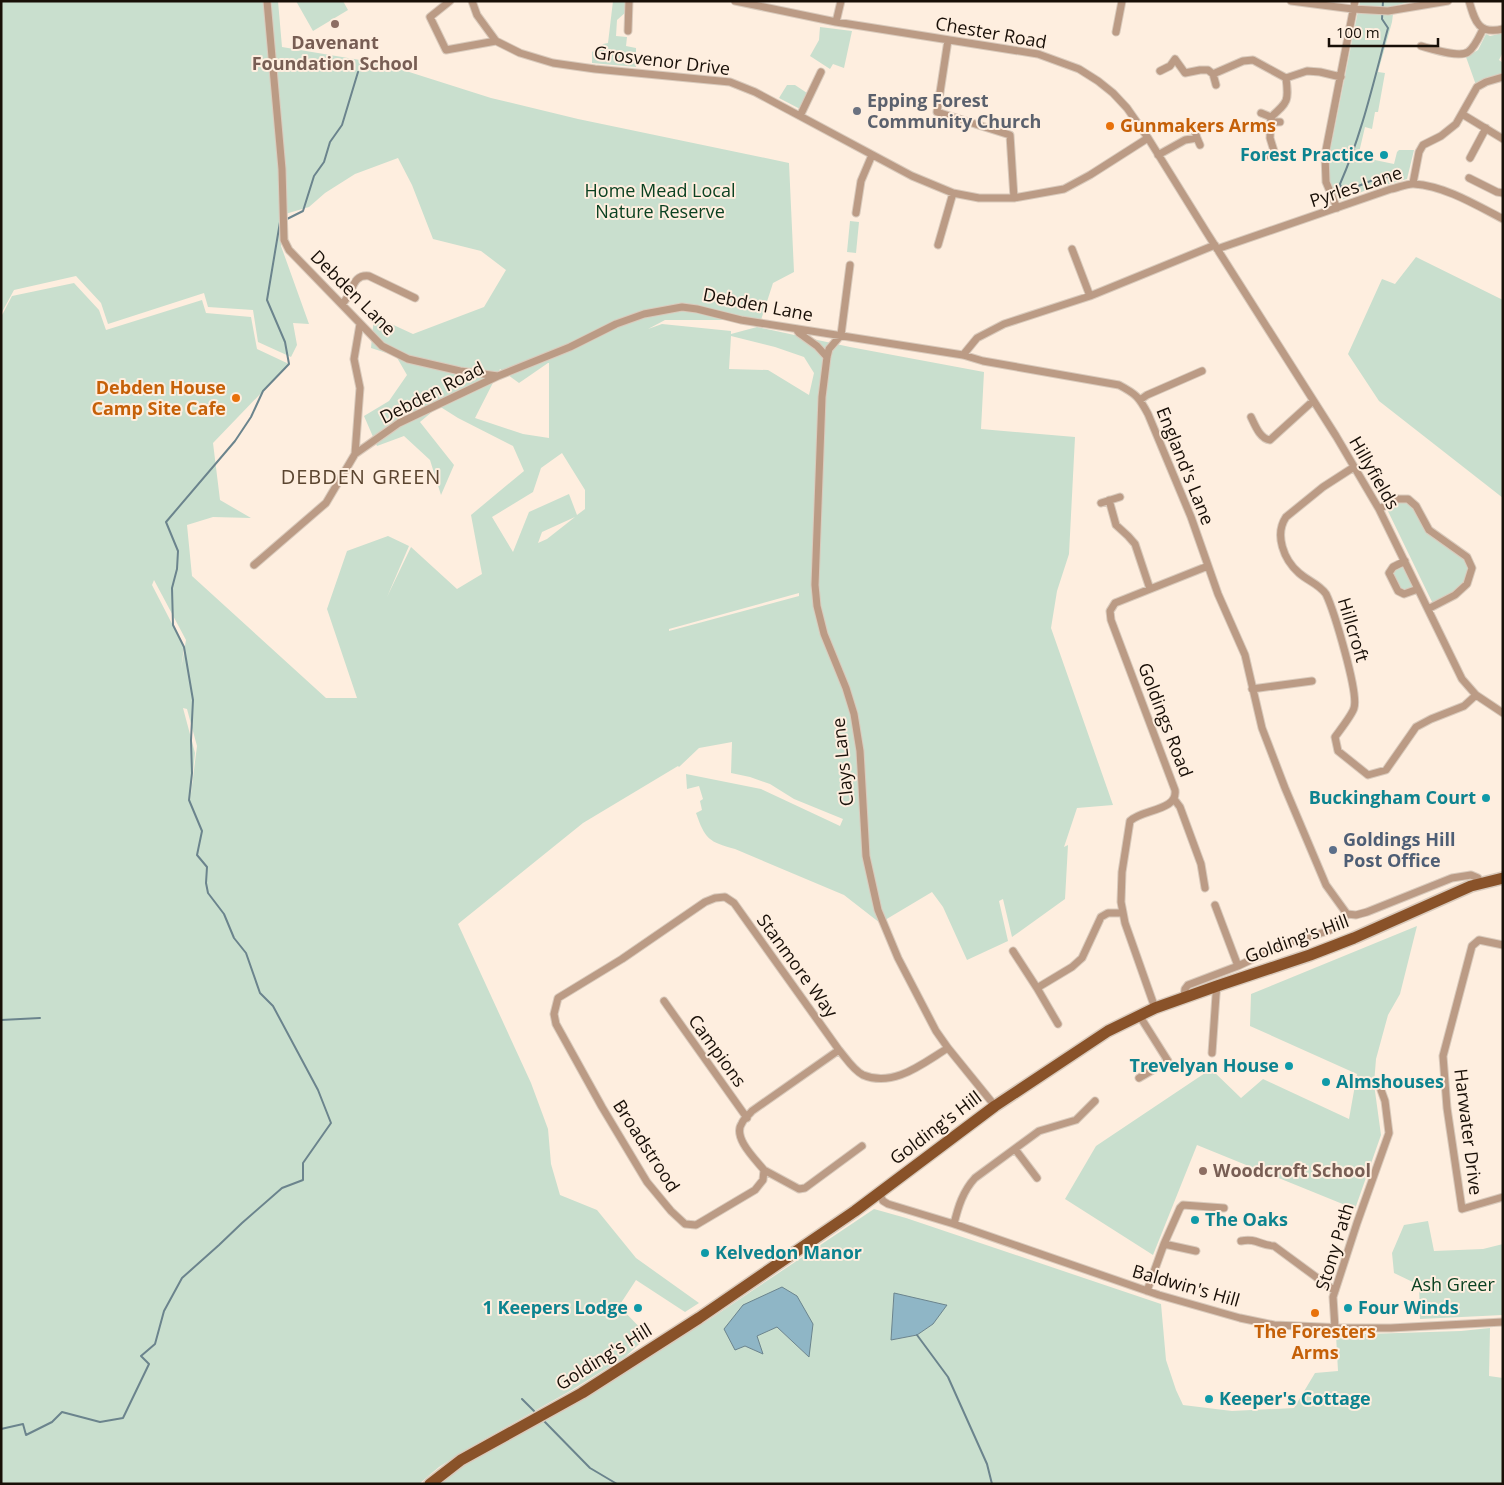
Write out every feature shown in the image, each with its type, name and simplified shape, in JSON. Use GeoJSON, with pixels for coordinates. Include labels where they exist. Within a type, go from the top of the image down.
{"type":"FeatureCollection","features":[{"type":"Feature","properties":{"kind":"main road","name":"Golding's Hill"},"geometry":{"type":"LineString","coordinates":[[430,1484],[461,1460],[582,1393],[659,1344],[856,1211],[994,1106],[1108,1031],[1155,1008],[1318,952],[1480,884],[1503,878]]}},
{"type":"Feature","properties":{"kind":"street","name":"Debden Lane"},"geometry":{"type":"LineString","coordinates":[[267,1],[282,169],[284,240],[289,250],[382,346],[408,358],[460,371],[498,376],[570,347],[616,324],[644,314],[682,307],[697,308],[741,320],[963,355]]}},
{"type":"Feature","properties":{"kind":"street"},"geometry":{"type":"LineString","coordinates":[[450,1],[430,17],[446,50],[496,41]]}},
{"type":"Feature","properties":{"kind":"street","name":"Grosvenor Drive"},"geometry":{"type":"LineString","coordinates":[[472,1],[477,15],[496,41],[520,53],[552,63],[595,69],[730,82],[755,92],[912,176],[953,193],[979,198],[1014,198],[1064,189],[1090,175],[1148,138]]}},
{"type":"Feature","properties":{"kind":"street"},"geometry":{"type":"LineString","coordinates":[[628,31],[629,1]]}},
{"type":"Feature","properties":{"kind":"street","name":"Chester Road"},"geometry":{"type":"LineString","coordinates":[[735,1],[836,22],[1038,54],[1079,69],[1113,93],[1127,108],[1148,138],[1216,247]]}},
{"type":"Feature","properties":{"kind":"street"},"geometry":{"type":"LineString","coordinates":[[836,22],[841,1]]}},
{"type":"Feature","properties":{"kind":"street"},"geometry":{"type":"LineString","coordinates":[[1116,32],[1122,1]]}},
{"type":"Feature","properties":{"kind":"street"},"geometry":{"type":"LineString","coordinates":[[1292,1],[1354,5],[1388,11],[1422,3],[1448,1]]}},
{"type":"Feature","properties":{"kind":"street"},"geometry":{"type":"LineString","coordinates":[[1469,1],[1475,19],[1483,29],[1490,31],[1503,29]]}},
{"type":"Feature","properties":{"kind":"street"},"geometry":{"type":"LineString","coordinates":[[1337,208],[1326,182],[1325,155],[1354,5]]}},
{"type":"Feature","properties":{"kind":"street"},"geometry":{"type":"LineString","coordinates":[[1421,46],[1459,54],[1466,53],[1475,44],[1483,29]]}},
{"type":"Feature","properties":{"kind":"street"},"geometry":{"type":"LineString","coordinates":[[948,40],[937,112],[1010,135],[1014,198]]}},
{"type":"Feature","properties":{"kind":"street"},"geometry":{"type":"LineString","coordinates":[[1160,71],[1170,66],[1175,59],[1185,74],[1208,70],[1213,74],[1216,85]]}},
{"type":"Feature","properties":{"kind":"street"},"geometry":{"type":"LineString","coordinates":[[1213,74],[1242,61],[1253,60],[1286,78],[1307,71],[1341,77]]}},
{"type":"Feature","properties":{"kind":"street"},"geometry":{"type":"LineString","coordinates":[[800,116],[821,72]]}},
{"type":"Feature","properties":{"kind":"street"},"geometry":{"type":"LineString","coordinates":[[1412,183],[1419,152],[1423,146],[1441,136],[1456,124],[1477,87],[1503,77]]}},
{"type":"Feature","properties":{"kind":"street"},"geometry":{"type":"LineString","coordinates":[[1266,156],[1274,151],[1270,138],[1271,120],[1284,105],[1288,95],[1286,78]]}},
{"type":"Feature","properties":{"kind":"street"},"geometry":{"type":"LineString","coordinates":[[1261,113],[1271,120],[1280,122]]}},
{"type":"Feature","properties":{"kind":"street"},"geometry":{"type":"LineString","coordinates":[[1462,114],[1503,139]]}},
{"type":"Feature","properties":{"kind":"street"},"geometry":{"type":"LineString","coordinates":[[1158,155],[1185,140],[1198,141],[1194,128]]}},
{"type":"Feature","properties":{"kind":"street"},"geometry":{"type":"LineString","coordinates":[[1470,158],[1486,128]]}},
{"type":"Feature","properties":{"kind":"street"},"geometry":{"type":"LineString","coordinates":[[856,213],[861,181],[872,155]]}},
{"type":"Feature","properties":{"kind":"street"},"geometry":{"type":"LineString","coordinates":[[1469,178],[1503,193]]}},
{"type":"Feature","properties":{"kind":"street","name":"Pyrles Lane"},"geometry":{"type":"LineString","coordinates":[[963,355],[978,338],[1004,324],[1090,296],[1216,247],[1412,183],[1437,189],[1468,200],[1503,219]]}},
{"type":"Feature","properties":{"kind":"street"},"geometry":{"type":"LineString","coordinates":[[938,245],[953,193]]}},
{"type":"Feature","properties":{"kind":"street","name":"Hillyfields"},"geometry":{"type":"LineString","coordinates":[[1216,247],[1314,401],[1379,509],[1462,679],[1476,695],[1503,713]]}},
{"type":"Feature","properties":{"kind":"street"},"geometry":{"type":"LineString","coordinates":[[1072,249],[1090,296]]}},
{"type":"Feature","properties":{"kind":"street"},"geometry":{"type":"LineString","coordinates":[[841,335],[850,265]]}},
{"type":"Feature","properties":{"kind":"street"},"geometry":{"type":"LineString","coordinates":[[342,304],[351,293],[355,281],[359,277],[364,276],[369,276],[415,298]]}},
{"type":"Feature","properties":{"kind":"street","name":"Debden Road"},"geometry":{"type":"LineString","coordinates":[[355,454],[360,388],[354,359],[360,324]]}},
{"type":"Feature","properties":{"kind":"street"},"geometry":{"type":"LineString","coordinates":[[796,329],[827,357]]}},
{"type":"Feature","properties":{"kind":"street","name":"Clays Lane"},"geometry":{"type":"LineString","coordinates":[[841,335],[829,350],[822,397],[814,585],[816,606],[824,634],[846,688],[854,714],[860,751],[866,856],[878,910],[898,958],[936,1031],[994,1106]]}},
{"type":"Feature","properties":{"kind":"street","name":"England's Lane"},"geometry":{"type":"LineString","coordinates":[[963,355],[983,361],[1119,385],[1133,393],[1140,400],[1148,414],[1190,517],[1221,601],[1245,655],[1266,740],[1311,853],[1326,885],[1347,914]]}},
{"type":"Feature","properties":{"kind":"street"},"geometry":{"type":"LineString","coordinates":[[1140,400],[1202,371]]}},
{"type":"Feature","properties":{"kind":"street","name":"Debden Road"},"geometry":{"type":"LineString","coordinates":[[254,565],[326,503],[355,454],[400,423],[498,376]]}},
{"type":"Feature","properties":{"kind":"street"},"geometry":{"type":"LineString","coordinates":[[1250,417],[1263,438],[1270,440],[1314,401]]}},
{"type":"Feature","properties":{"kind":"street","name":"Hillcroft"},"geometry":{"type":"LineString","coordinates":[[1354,467],[1323,487],[1286,517],[1283,522],[1281,538],[1285,555],[1290,564],[1303,577],[1320,587],[1326,594],[1347,660],[1355,707],[1336,737],[1338,751],[1368,775],[1386,770],[1416,727],[1464,706],[1476,695]]}},
{"type":"Feature","properties":{"kind":"street"},"geometry":{"type":"LineString","coordinates":[[1101,502],[1120,497]]}},
{"type":"Feature","properties":{"kind":"street"},"geometry":{"type":"LineString","coordinates":[[1379,509],[1397,499],[1408,499],[1416,506],[1429,530],[1467,557],[1472,568],[1466,584],[1455,595],[1428,609]]}},
{"type":"Feature","properties":{"kind":"street"},"geometry":{"type":"LineString","coordinates":[[1110,500],[1116,525],[1135,544],[1150,589]]}},
{"type":"Feature","properties":{"kind":"street"},"geometry":{"type":"LineString","coordinates":[[1405,561],[1393,567],[1390,573],[1398,591],[1404,594],[1418,589]]}},
{"type":"Feature","properties":{"kind":"street","name":"Goldings Road"},"geometry":{"type":"LineString","coordinates":[[1155,1008],[1122,913],[1122,872],[1130,821],[1138,816],[1166,806],[1176,795],[1110,615],[1112,606],[1115,603],[1208,566]]}},
{"type":"Feature","properties":{"kind":"street"},"geometry":{"type":"LineString","coordinates":[[1252,689],[1312,681]]}},
{"type":"Feature","properties":{"kind":"street"},"geometry":{"type":"LineString","coordinates":[[1174,799],[1180,807],[1201,864],[1205,888]]}},
{"type":"Feature","properties":{"kind":"street"},"geometry":{"type":"LineString","coordinates":[[1184,997],[1184,989],[1188,985],[1238,966],[1287,943],[1328,931],[1338,926],[1347,914],[1356,916],[1452,878],[1472,875],[1478,878],[1480,884]]}},
{"type":"Feature","properties":{"kind":"street","name":"Stanmore Way"},"geometry":{"type":"LineString","coordinates":[[622,959],[705,902],[725,897],[734,903],[840,1050],[854,1068],[863,1075],[886,1079],[896,1078],[948,1048]]}},
{"type":"Feature","properties":{"kind":"street"},"geometry":{"type":"LineString","coordinates":[[1215,905],[1238,966]]}},
{"type":"Feature","properties":{"kind":"street"},"geometry":{"type":"LineString","coordinates":[[1037,988],[1072,967],[1082,958],[1101,917],[1108,913],[1122,913]]}},
{"type":"Feature","properties":{"kind":"street","name":"Harwater Drive"},"geometry":{"type":"LineString","coordinates":[[1503,945],[1479,940],[1472,946],[1444,1056],[1447,1108],[1462,1209],[1503,1197]]}},
{"type":"Feature","properties":{"kind":"street"},"geometry":{"type":"LineString","coordinates":[[1013,951],[1058,1024]]}},
{"type":"Feature","properties":{"kind":"street","name":"Broadstrood"},"geometry":{"type":"LineString","coordinates":[[622,959],[558,998],[554,1014],[556,1024],[602,1107],[647,1182],[671,1211],[685,1224],[696,1225],[755,1190],[763,1180],[764,1170]]}},
{"type":"Feature","properties":{"kind":"street"},"geometry":{"type":"LineString","coordinates":[[1212,1053],[1217,986]]}},
{"type":"Feature","properties":{"kind":"street","name":"Campions"},"geometry":{"type":"LineString","coordinates":[[664,1001],[747,1118]]}},
{"type":"Feature","properties":{"kind":"street"},"geometry":{"type":"LineString","coordinates":[[1139,1015],[1168,1061],[1139,1078]]}},
{"type":"Feature","properties":{"kind":"street"},"geometry":{"type":"LineString","coordinates":[[840,1050],[752,1111],[741,1123],[738,1132],[743,1143],[764,1170],[799,1188],[805,1188],[862,1146]]}},
{"type":"Feature","properties":{"kind":"street","name":"Stony Path"},"geometry":{"type":"LineString","coordinates":[[1335,1328],[1333,1297],[1389,1133],[1385,1101],[1380,1090]]}},
{"type":"Feature","properties":{"kind":"street"},"geometry":{"type":"LineString","coordinates":[[954,1224],[958,1207],[967,1187],[975,1178],[1038,1132],[1076,1120],[1095,1101]]}},
{"type":"Feature","properties":{"kind":"street"},"geometry":{"type":"LineString","coordinates":[[1015,1149],[1036,1178]]}},
{"type":"Feature","properties":{"kind":"street","name":"Baldwin's Hill"},"geometry":{"type":"LineString","coordinates":[[879,1193],[883,1201],[888,1204],[954,1224],[1147,1291],[1240,1318],[1274,1325],[1335,1328],[1391,1328],[1503,1322]]}},
{"type":"Feature","properties":{"kind":"street"},"geometry":{"type":"LineString","coordinates":[[1147,1291],[1164,1244],[1180,1208],[1184,1205],[1224,1208]]}},
{"type":"Feature","properties":{"kind":"street"},"geometry":{"type":"LineString","coordinates":[[1241,1240],[1251,1239],[1274,1246],[1335,1291]]}},
{"type":"Feature","properties":{"kind":"street"},"geometry":{"type":"LineString","coordinates":[[1164,1244],[1196,1251]]}},
{"type":"Feature","properties":{"kind":"green space","name":"Home Mead Local Nature Reserve"},"geometry":{"type":"Polygon","coordinates":[[[1,1],[278,1],[282,47],[384,64],[491,98],[578,119],[789,163],[794,272],[773,283],[761,320],[665,320],[648,329],[662,324],[731,331],[731,334],[757,327],[850,347],[984,372],[981,429],[1075,437],[1069,554],[1057,591],[1051,628],[1113,805],[1077,808],[1064,847],[1068,845],[1065,899],[1012,937],[1003,899],[999,901],[1008,941],[967,960],[943,907],[932,892],[880,923],[844,895],[719,844],[705,834],[696,813],[702,810],[700,801],[703,799],[699,786],[687,789],[686,774],[761,789],[840,826],[843,819],[794,799],[770,784],[731,773],[732,742],[699,748],[679,767],[583,823],[458,924],[531,1083],[548,1129],[551,1164],[560,1195],[597,1210],[636,1258],[699,1303],[685,1312],[636,1280],[619,1306],[648,1336],[625,1357],[570,1391],[469,1448],[439,1467],[419,1484],[1,1484],[1,317],[12,296],[74,283],[99,310],[106,330],[202,300],[206,313],[251,317],[257,349],[289,364],[213,443],[220,500],[251,518],[213,517],[187,525],[192,576],[326,698],[357,698],[327,609],[347,551],[388,536],[409,546],[387,597],[411,547],[457,589],[482,574],[471,515],[524,471],[513,446],[458,418],[439,406],[420,422],[454,465],[441,495],[430,460],[404,436],[377,446],[364,416],[389,401],[407,375],[396,356],[371,348],[374,316],[413,334],[484,307],[506,270],[481,251],[433,239],[412,185],[398,158],[355,174],[325,193],[309,207],[282,215],[281,246],[309,324],[293,323],[297,345],[291,357],[258,342],[253,310],[208,307],[204,293],[108,324],[101,303],[76,276],[14,290],[1,314],[1,1]],[[731,336],[729,369],[768,370],[809,395],[814,373],[804,357],[775,347],[731,336]],[[549,363],[519,383],[500,369],[475,418],[523,434],[549,438],[549,363]],[[562,453],[541,468],[533,492],[492,517],[513,552],[529,512],[569,494],[577,515],[585,509],[585,490],[562,453]],[[575,517],[542,532],[538,543],[547,539],[575,517]],[[154,580],[152,585],[184,647],[181,669],[186,640],[154,580]],[[799,593],[669,629],[669,631],[799,596],[799,593]],[[183,708],[195,753],[190,801],[197,746],[187,709],[183,708]]]}},
{"type":"Feature","properties":{"kind":"green space"},"geometry":{"type":"Polygon","coordinates":[[[296,1],[343,1],[348,10],[313,31],[296,1]]]}},
{"type":"Feature","properties":{"kind":"green space"},"geometry":{"type":"Polygon","coordinates":[[[613,1],[627,1],[626,12],[617,20],[616,36],[627,37],[626,46],[636,48],[636,67],[592,63],[592,52],[603,44],[608,43],[613,1]]]}},
{"type":"Feature","properties":{"kind":"green space"},"geometry":{"type":"Polygon","coordinates":[[[1360,1],[1413,1],[1394,6],[1392,22],[1378,72],[1385,73],[1378,112],[1375,112],[1372,129],[1365,127],[1357,161],[1369,163],[1370,159],[1394,164],[1399,150],[1414,150],[1407,179],[1364,191],[1339,201],[1328,180],[1329,156],[1360,1]]]}},
{"type":"Feature","properties":{"kind":"green space"},"geometry":{"type":"Polygon","coordinates":[[[820,27],[852,31],[844,68],[833,64],[830,69],[810,56],[819,40],[820,27]]]}},
{"type":"Feature","properties":{"kind":"green space"},"geometry":{"type":"Polygon","coordinates":[[[1503,33],[1503,52],[1499,60],[1503,63],[1503,74],[1484,79],[1476,85],[1466,57],[1478,50],[1486,34],[1490,36],[1503,33]]]}},
{"type":"Feature","properties":{"kind":"green space"},"geometry":{"type":"Polygon","coordinates":[[[787,85],[795,85],[807,93],[800,109],[779,98],[787,85]]]}},
{"type":"Feature","properties":{"kind":"green space"},"geometry":{"type":"Polygon","coordinates":[[[850,221],[859,222],[856,253],[847,252],[850,221]]]}},
{"type":"Feature","properties":{"kind":"green space"},"geometry":{"type":"Polygon","coordinates":[[[1416,257],[1503,300],[1503,498],[1379,401],[1348,354],[1382,279],[1395,284],[1416,257]]]}},
{"type":"Feature","properties":{"kind":"green space"},"geometry":{"type":"Polygon","coordinates":[[[1408,499],[1429,530],[1452,545],[1472,568],[1467,584],[1434,606],[1385,505],[1408,499]]]}},
{"type":"Feature","properties":{"kind":"green space"},"geometry":{"type":"Polygon","coordinates":[[[1405,561],[1418,589],[1404,594],[1390,573],[1405,561]]]}},
{"type":"Feature","properties":{"kind":"green space"},"geometry":{"type":"Polygon","coordinates":[[[1417,926],[1400,994],[1388,1015],[1376,1059],[1374,1084],[1381,1135],[1355,1209],[1197,1145],[1153,1255],[1065,1199],[1096,1146],[1211,1069],[1241,1098],[1263,1079],[1349,1119],[1357,1074],[1250,1026],[1251,994],[1417,926]]]}},
{"type":"Feature","properties":{"kind":"green space"},"geometry":{"type":"Polygon","coordinates":[[[874,1209],[906,1218],[1161,1304],[1166,1360],[1183,1405],[1232,1411],[1294,1408],[1315,1373],[1338,1371],[1336,1335],[1461,1331],[1490,1328],[1489,1376],[1503,1378],[1503,1484],[437,1484],[477,1455],[583,1396],[710,1319],[874,1209]],[[894,1294],[892,1340],[917,1335],[933,1324],[894,1294]],[[797,1296],[745,1346],[763,1354],[756,1336],[777,1327],[809,1357],[797,1296]]]}},
{"type":"Feature","properties":{"kind":"green space","name":"Ash Greer"},"geometry":{"type":"Polygon","coordinates":[[[1428,1221],[1434,1251],[1483,1249],[1503,1244],[1503,1315],[1420,1319],[1419,1285],[1394,1273],[1392,1253],[1404,1225],[1428,1221]]]}},
{"type":"Feature","properties":{"kind":"water"},"geometry":{"type":"Polygon","coordinates":[[[782,1287],[797,1296],[813,1324],[809,1357],[777,1327],[757,1336],[763,1354],[745,1346],[735,1350],[724,1329],[743,1305],[782,1287]]]}},
{"type":"Feature","properties":{"kind":"water"},"geometry":{"type":"Polygon","coordinates":[[[894,1293],[947,1305],[933,1324],[917,1335],[891,1340],[894,1293]]]}},
{"type":"Feature","properties":{"kind":"waterway"},"geometry":{"type":"LineString","coordinates":[[1383,1],[1382,19],[1388,28],[1361,126],[1340,184],[1342,190],[1346,191],[1378,178],[1402,176]]}},
{"type":"Feature","properties":{"kind":"waterway"},"geometry":{"type":"LineString","coordinates":[[285,220],[303,211],[314,176],[324,162],[330,142],[342,125],[358,72]]}},
{"type":"Feature","properties":{"kind":"waterway"},"geometry":{"type":"LineString","coordinates":[[1,1429],[23,1424],[26,1435],[52,1422],[62,1412],[100,1422],[123,1418],[149,1364],[141,1356],[155,1344],[164,1311],[182,1278],[282,1188],[303,1180],[303,1163],[331,1123],[318,1090],[273,1006],[260,993],[246,953],[234,938],[224,914],[208,893],[206,883],[207,867],[197,855],[202,831],[189,800],[192,773],[193,700],[184,647],[173,625],[172,588],[177,569],[178,551],[166,522],[235,441],[251,417],[263,391],[289,364],[285,342],[267,300],[280,222]]}},
{"type":"Feature","properties":{"kind":"waterway"},"geometry":{"type":"LineString","coordinates":[[1,1020],[40,1018]]}},
{"type":"Feature","properties":{"kind":"waterway"},"geometry":{"type":"LineString","coordinates":[[917,1335],[948,1377],[987,1464],[992,1484]]}},
{"type":"Feature","properties":{"kind":"waterway"},"geometry":{"type":"LineString","coordinates":[[522,1399],[536,1413]]}},
{"type":"Feature","properties":{"kind":"waterway"},"geometry":{"type":"LineString","coordinates":[[543,1420],[590,1468],[617,1484]]}},
{"type":"Feature","properties":{"kind":"place","name":"Davenant Foundation School"},"geometry":{"type":"Point","coordinates":[335,24]}},
{"type":"Feature","properties":{"kind":"place","name":"Epping Forest Community Church"},"geometry":{"type":"Point","coordinates":[857,111]}},
{"type":"Feature","properties":{"kind":"place","name":"Gunmakers Arms"},"geometry":{"type":"Point","coordinates":[1110,126]}},
{"type":"Feature","properties":{"kind":"place","name":"Forest Practice"},"geometry":{"type":"Point","coordinates":[1384,155]}},
{"type":"Feature","properties":{"kind":"place","name":"Debden House Camp Site Cafe"},"geometry":{"type":"Point","coordinates":[236,398]}},
{"type":"Feature","properties":{"kind":"place","name":"Buckingham Court"},"geometry":{"type":"Point","coordinates":[1486,798]}},
{"type":"Feature","properties":{"kind":"place","name":"Goldings Hill Post Office"},"geometry":{"type":"Point","coordinates":[1333,850]}},
{"type":"Feature","properties":{"kind":"place","name":"Trevelyan House"},"geometry":{"type":"Point","coordinates":[1289,1066]}},
{"type":"Feature","properties":{"kind":"place","name":"Almshouses"},"geometry":{"type":"Point","coordinates":[1326,1082]}},
{"type":"Feature","properties":{"kind":"place","name":"Woodcroft School"},"geometry":{"type":"Point","coordinates":[1203,1171]}},
{"type":"Feature","properties":{"kind":"place","name":"The Oaks"},"geometry":{"type":"Point","coordinates":[1195,1220]}},
{"type":"Feature","properties":{"kind":"place","name":"Kelvedon Manor"},"geometry":{"type":"Point","coordinates":[705,1253]}},
{"type":"Feature","properties":{"kind":"place","name":"1 Keepers Lodge"},"geometry":{"type":"Point","coordinates":[638,1308]}},
{"type":"Feature","properties":{"kind":"place","name":"Four Winds"},"geometry":{"type":"Point","coordinates":[1348,1308]}},
{"type":"Feature","properties":{"kind":"place","name":"The Foresters Arms"},"geometry":{"type":"Point","coordinates":[1315,1313]}},
{"type":"Feature","properties":{"kind":"place","name":"Keeper's Cottage"},"geometry":{"type":"Point","coordinates":[1209,1399]}},
{"type":"Feature","properties":{"kind":"district","name":"DEBDEN GREEN"},"geometry":{"type":"Point","coordinates":[361,477]}}]}
